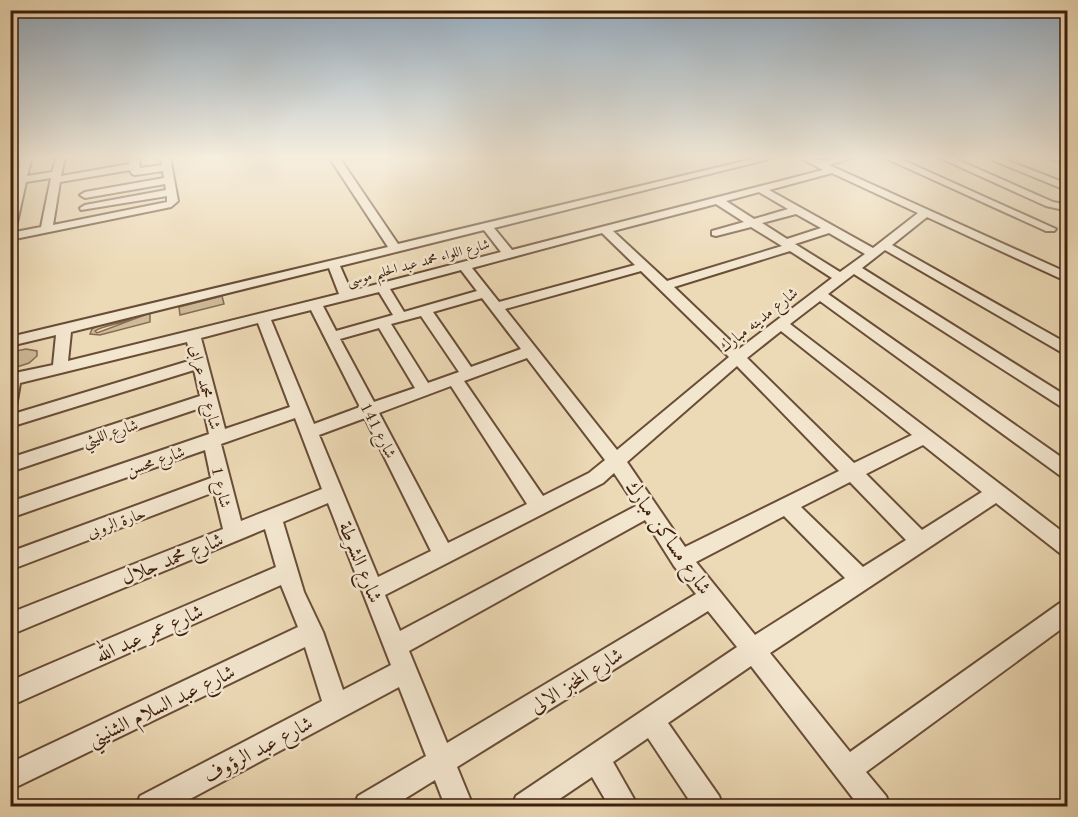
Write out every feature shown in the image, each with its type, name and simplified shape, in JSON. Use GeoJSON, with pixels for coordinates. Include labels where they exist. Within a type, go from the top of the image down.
{"type":"FeatureCollection","features":[{"type":"Feature","properties":{"kind":"street"},"geometry":{"type":"LineString","coordinates":[[10,227],[18,195]]}},
{"type":"Feature","properties":{"kind":"street"},"geometry":{"type":"LineString","coordinates":[[46,230],[54,195]]}},
{"type":"Feature","properties":{"kind":"street"},"geometry":{"type":"LineString","coordinates":[[84,222],[86,195]]}},
{"type":"Feature","properties":{"kind":"street"},"geometry":{"type":"LineString","coordinates":[[85,208],[154,195]]}},
{"type":"Feature","properties":{"kind":"street"},"geometry":{"type":"LineString","coordinates":[[10,237],[168,205],[173,202],[172,195]]}},
{"type":"Feature","properties":{"kind":"street"},"geometry":{"type":"LineString","coordinates":[[360,195],[395,248]]}},
{"type":"Feature","properties":{"kind":"street","name":"شارع اللواء محمد عبد الحليم موسى"},"geometry":{"type":"LineString","coordinates":[[10,342],[614,195]]}},
{"type":"Feature","properties":{"kind":"street","name":"شارع اللواء محمد عبد الحليم موسى"},"geometry":{"type":"LineString","coordinates":[[12,380],[193,336],[736,195]]}},
{"type":"Feature","properties":{"kind":"street"},"geometry":{"type":"LineString","coordinates":[[771,195],[830,229],[878,249],[1068,351]]}},
{"type":"Feature","properties":{"kind":"street"},"geometry":{"type":"LineString","coordinates":[[889,195],[1068,278]]}},
{"type":"Feature","properties":{"kind":"street"},"geometry":{"type":"LineString","coordinates":[[974,195],[1050,229]]}},
{"type":"Feature","properties":{"kind":"street"},"geometry":{"type":"LineString","coordinates":[[1030,195],[1050,204],[1068,208]]}},
{"type":"Feature","properties":{"kind":"street"},"geometry":{"type":"LineString","coordinates":[[717,200],[789,245],[847,273],[1068,405]]}},
{"type":"Feature","properties":{"kind":"street"},"geometry":{"type":"LineString","coordinates":[[716,233],[797,210]]}},
{"type":"Feature","properties":{"kind":"street","name":"شارع مدينه مبارك"},"geometry":{"type":"LineString","coordinates":[[372,591],[590,481],[780,323],[927,212]]}},
{"type":"Feature","properties":{"kind":"street"},"geometry":{"type":"LineString","coordinates":[[486,226],[510,254]]}},
{"type":"Feature","properties":{"kind":"street"},"geometry":{"type":"LineString","coordinates":[[604,229],[738,357],[921,542]]}},
{"type":"Feature","properties":{"kind":"street"},"geometry":{"type":"LineString","coordinates":[[665,286],[830,229]]}},
{"type":"Feature","properties":{"kind":"street"},"geometry":{"type":"LineString","coordinates":[[333,263],[347,296]]}},
{"type":"Feature","properties":{"kind":"street","name":"شارع مساكن مبارك"},"geometry":{"type":"LineString","coordinates":[[464,266],[616,461],[681,559],[876,807]]}},
{"type":"Feature","properties":{"kind":"street"},"geometry":{"type":"LineString","coordinates":[[331,337],[424,310],[491,300],[644,266]]}},
{"type":"Feature","properties":{"kind":"street"},"geometry":{"type":"LineString","coordinates":[[382,287],[400,317]]}},
{"type":"Feature","properties":{"kind":"street"},"geometry":{"type":"LineString","coordinates":[[819,294],[1068,472]]}},
{"type":"Feature","properties":{"kind":"street","name":"شارع 141"},"geometry":{"type":"LineString","coordinates":[[315,304],[444,555]]}},
{"type":"Feature","properties":{"kind":"street"},"geometry":{"type":"LineString","coordinates":[[424,310],[540,507]]}},
{"type":"Feature","properties":{"kind":"street","name":"شارع الشرطة"},"geometry":{"type":"LineString","coordinates":[[263,318],[459,807]]}},
{"type":"Feature","properties":{"kind":"street"},"geometry":{"type":"LineString","coordinates":[[382,322],[424,390]]}},
{"type":"Feature","properties":{"kind":"street"},"geometry":{"type":"LineString","coordinates":[[780,323],[1068,548]]}},
{"type":"Feature","properties":{"kind":"street"},"geometry":{"type":"LineString","coordinates":[[60,368],[64,329]]}},
{"type":"Feature","properties":{"kind":"street","name":"شارع محمد عرابى"},"geometry":{"type":"LineString","coordinates":[[193,336],[209,399],[215,439]]}},
{"type":"Feature","properties":{"kind":"street"},"geometry":{"type":"LineString","coordinates":[[309,432],[531,351]]}},
{"type":"Feature","properties":{"kind":"street"},"geometry":{"type":"LineString","coordinates":[[10,421],[200,363]]}},
{"type":"Feature","properties":{"kind":"street"},"geometry":{"type":"LineString","coordinates":[[10,403],[12,380]]}},
{"type":"Feature","properties":{"kind":"street","name":"شارع الليثي"},"geometry":{"type":"LineString","coordinates":[[10,465],[209,399]]}},
{"type":"Feature","properties":{"kind":"street","name":"شارع محسن"},"geometry":{"type":"LineString","coordinates":[[10,510],[299,410]]}},
{"type":"Feature","properties":{"kind":"street"},"geometry":{"type":"LineString","coordinates":[[681,559],[925,436]]}},
{"type":"Feature","properties":{"kind":"street","name":"شارع 1"},"geometry":{"type":"LineString","coordinates":[[215,439],[221,483],[234,533]]}},
{"type":"Feature","properties":{"kind":"street","name":"حارة الروبى"},"geometry":{"type":"LineString","coordinates":[[10,561],[221,483]]}},
{"type":"Feature","properties":{"kind":"street"},"geometry":{"type":"LineString","coordinates":[[526,807],[753,650],[997,492]]}},
{"type":"Feature","properties":{"kind":"street","name":"شارع محمد جلال"},"geometry":{"type":"LineString","coordinates":[[10,624],[333,493]]}},
{"type":"Feature","properties":{"kind":"street"},"geometry":{"type":"LineString","coordinates":[[787,506],[861,580]]}},
{"type":"Feature","properties":{"kind":"street"},"geometry":{"type":"LineString","coordinates":[[394,646],[648,510]]}},
{"type":"Feature","properties":{"kind":"street"},"geometry":{"type":"LineString","coordinates":[[272,518],[294,593],[312,632],[336,708]]}},
{"type":"Feature","properties":{"kind":"street","name":"شارع عمر عبد الله"},"geometry":{"type":"LineString","coordinates":[[10,694],[288,572]]}},
{"type":"Feature","properties":{"kind":"street","name":"شارع المخبز الالى"},"geometry":{"type":"LineString","coordinates":[[368,807],[711,597]]}},
{"type":"Feature","properties":{"kind":"street"},"geometry":{"type":"LineString","coordinates":[[847,770],[1068,610]]}},
{"type":"Feature","properties":{"kind":"street","name":"شارع عبد السلام الشنيني"},"geometry":{"type":"LineString","coordinates":[[10,777],[312,632]]}},
{"type":"Feature","properties":{"kind":"street","name":"شارع عبد الرؤوف"},"geometry":{"type":"LineString","coordinates":[[150,807],[404,671]]}},
{"type":"Feature","properties":{"kind":"street"},"geometry":{"type":"LineString","coordinates":[[651,720],[709,807]]}},
{"type":"Feature","properties":{"kind":"street"},"geometry":{"type":"LineString","coordinates":[[596,758],[624,807]]}},
{"type":"Feature","properties":{"kind":"shaded area"},"geometry":{"type":"Polygon","coordinates":[[[222,296],[224,304],[180,315],[179,307],[222,296]]]}},
{"type":"Feature","properties":{"kind":"shaded area"},"geometry":{"type":"Polygon","coordinates":[[[150,313],[150,322],[100,335],[90,334],[97,326],[132,318],[98,329],[95,331],[97,333],[150,313]]]}},
{"type":"Feature","properties":{"kind":"shaded area"},"geometry":{"type":"Polygon","coordinates":[[[26,349],[37,351],[37,356],[29,363],[11,369],[11,352],[26,349]]]}}]}
